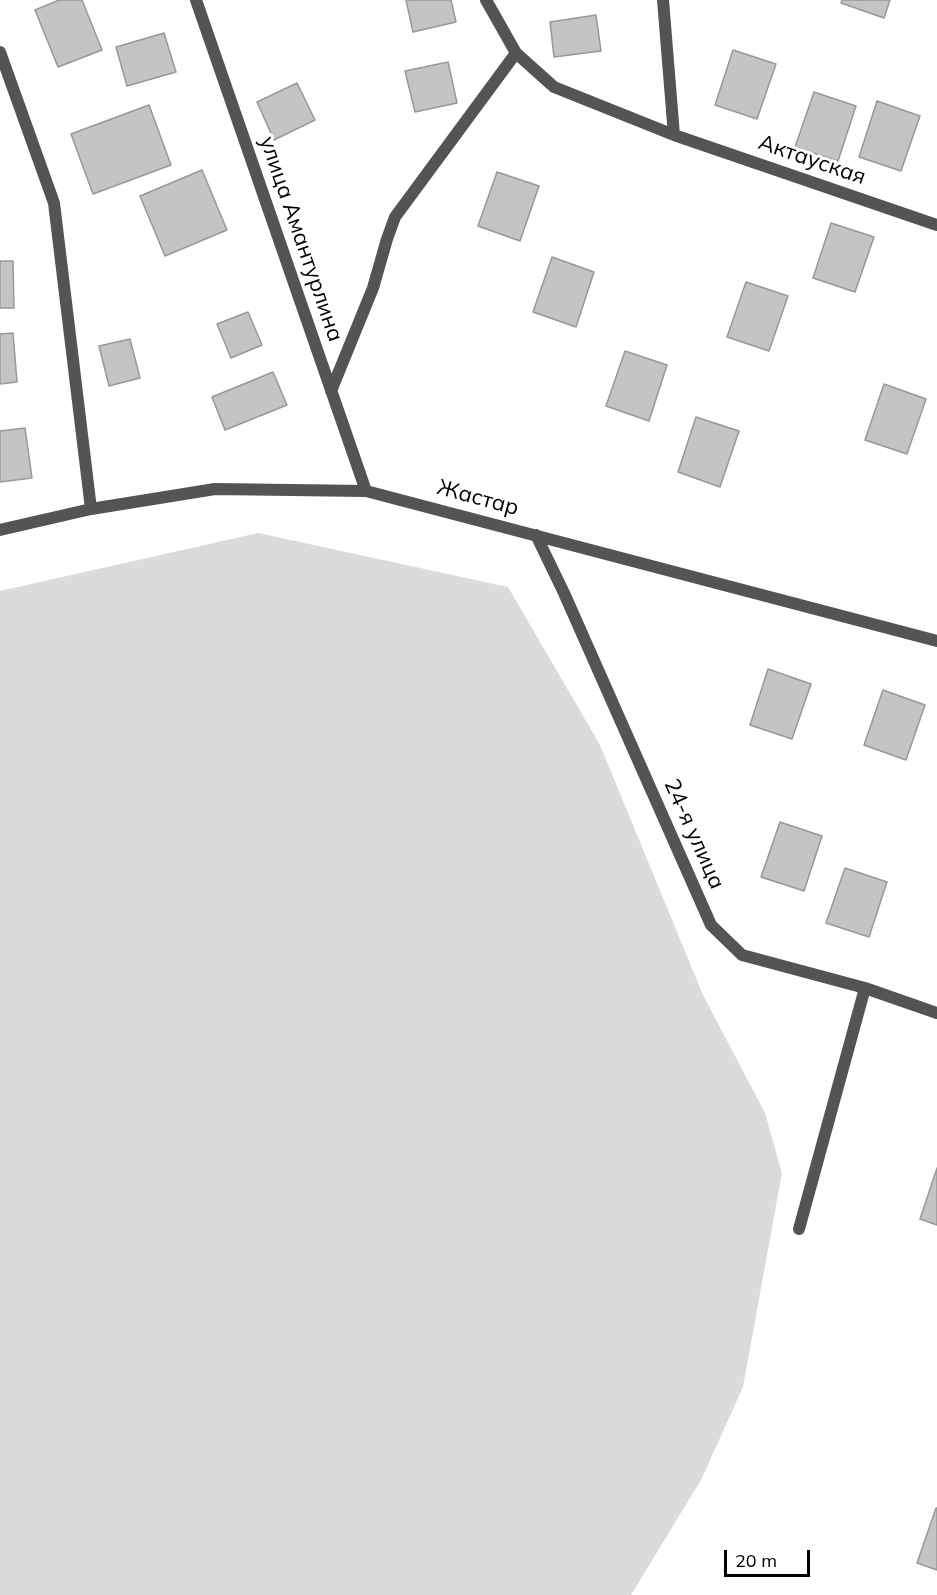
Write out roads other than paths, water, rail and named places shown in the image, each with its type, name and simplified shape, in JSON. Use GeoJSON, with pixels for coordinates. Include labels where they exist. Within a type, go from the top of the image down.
{"type":"FeatureCollection","features":[{"type":"Feature","properties":{"kind":"street","name":"улица Амантурлина"},"geometry":{"type":"LineString","coordinates":[[196,0],[366,491]]}},
{"type":"Feature","properties":{"kind":"street"},"geometry":{"type":"LineString","coordinates":[[486,0],[516,53],[554,87],[674,135],[663,0]]}},
{"type":"Feature","properties":{"kind":"street"},"geometry":{"type":"LineString","coordinates":[[0,52],[54,203],[91,509]]}},
{"type":"Feature","properties":{"kind":"street"},"geometry":{"type":"LineString","coordinates":[[332,391],[373,288],[395,217],[516,53]]}},
{"type":"Feature","properties":{"kind":"street","name":"Актауская"},"geometry":{"type":"LineString","coordinates":[[674,135],[937,225]]}},
{"type":"Feature","properties":{"kind":"street","name":"Жастар"},"geometry":{"type":"LineString","coordinates":[[0,530],[91,509],[215,489],[366,491],[937,641]]}},
{"type":"Feature","properties":{"kind":"street","name":"24-я улица"},"geometry":{"type":"LineString","coordinates":[[536,535],[564,593],[711,925],[742,955],[865,988],[937,1013]]}},
{"type":"Feature","properties":{"kind":"street"},"geometry":{"type":"LineString","coordinates":[[799,1229],[865,988]]}}]}
